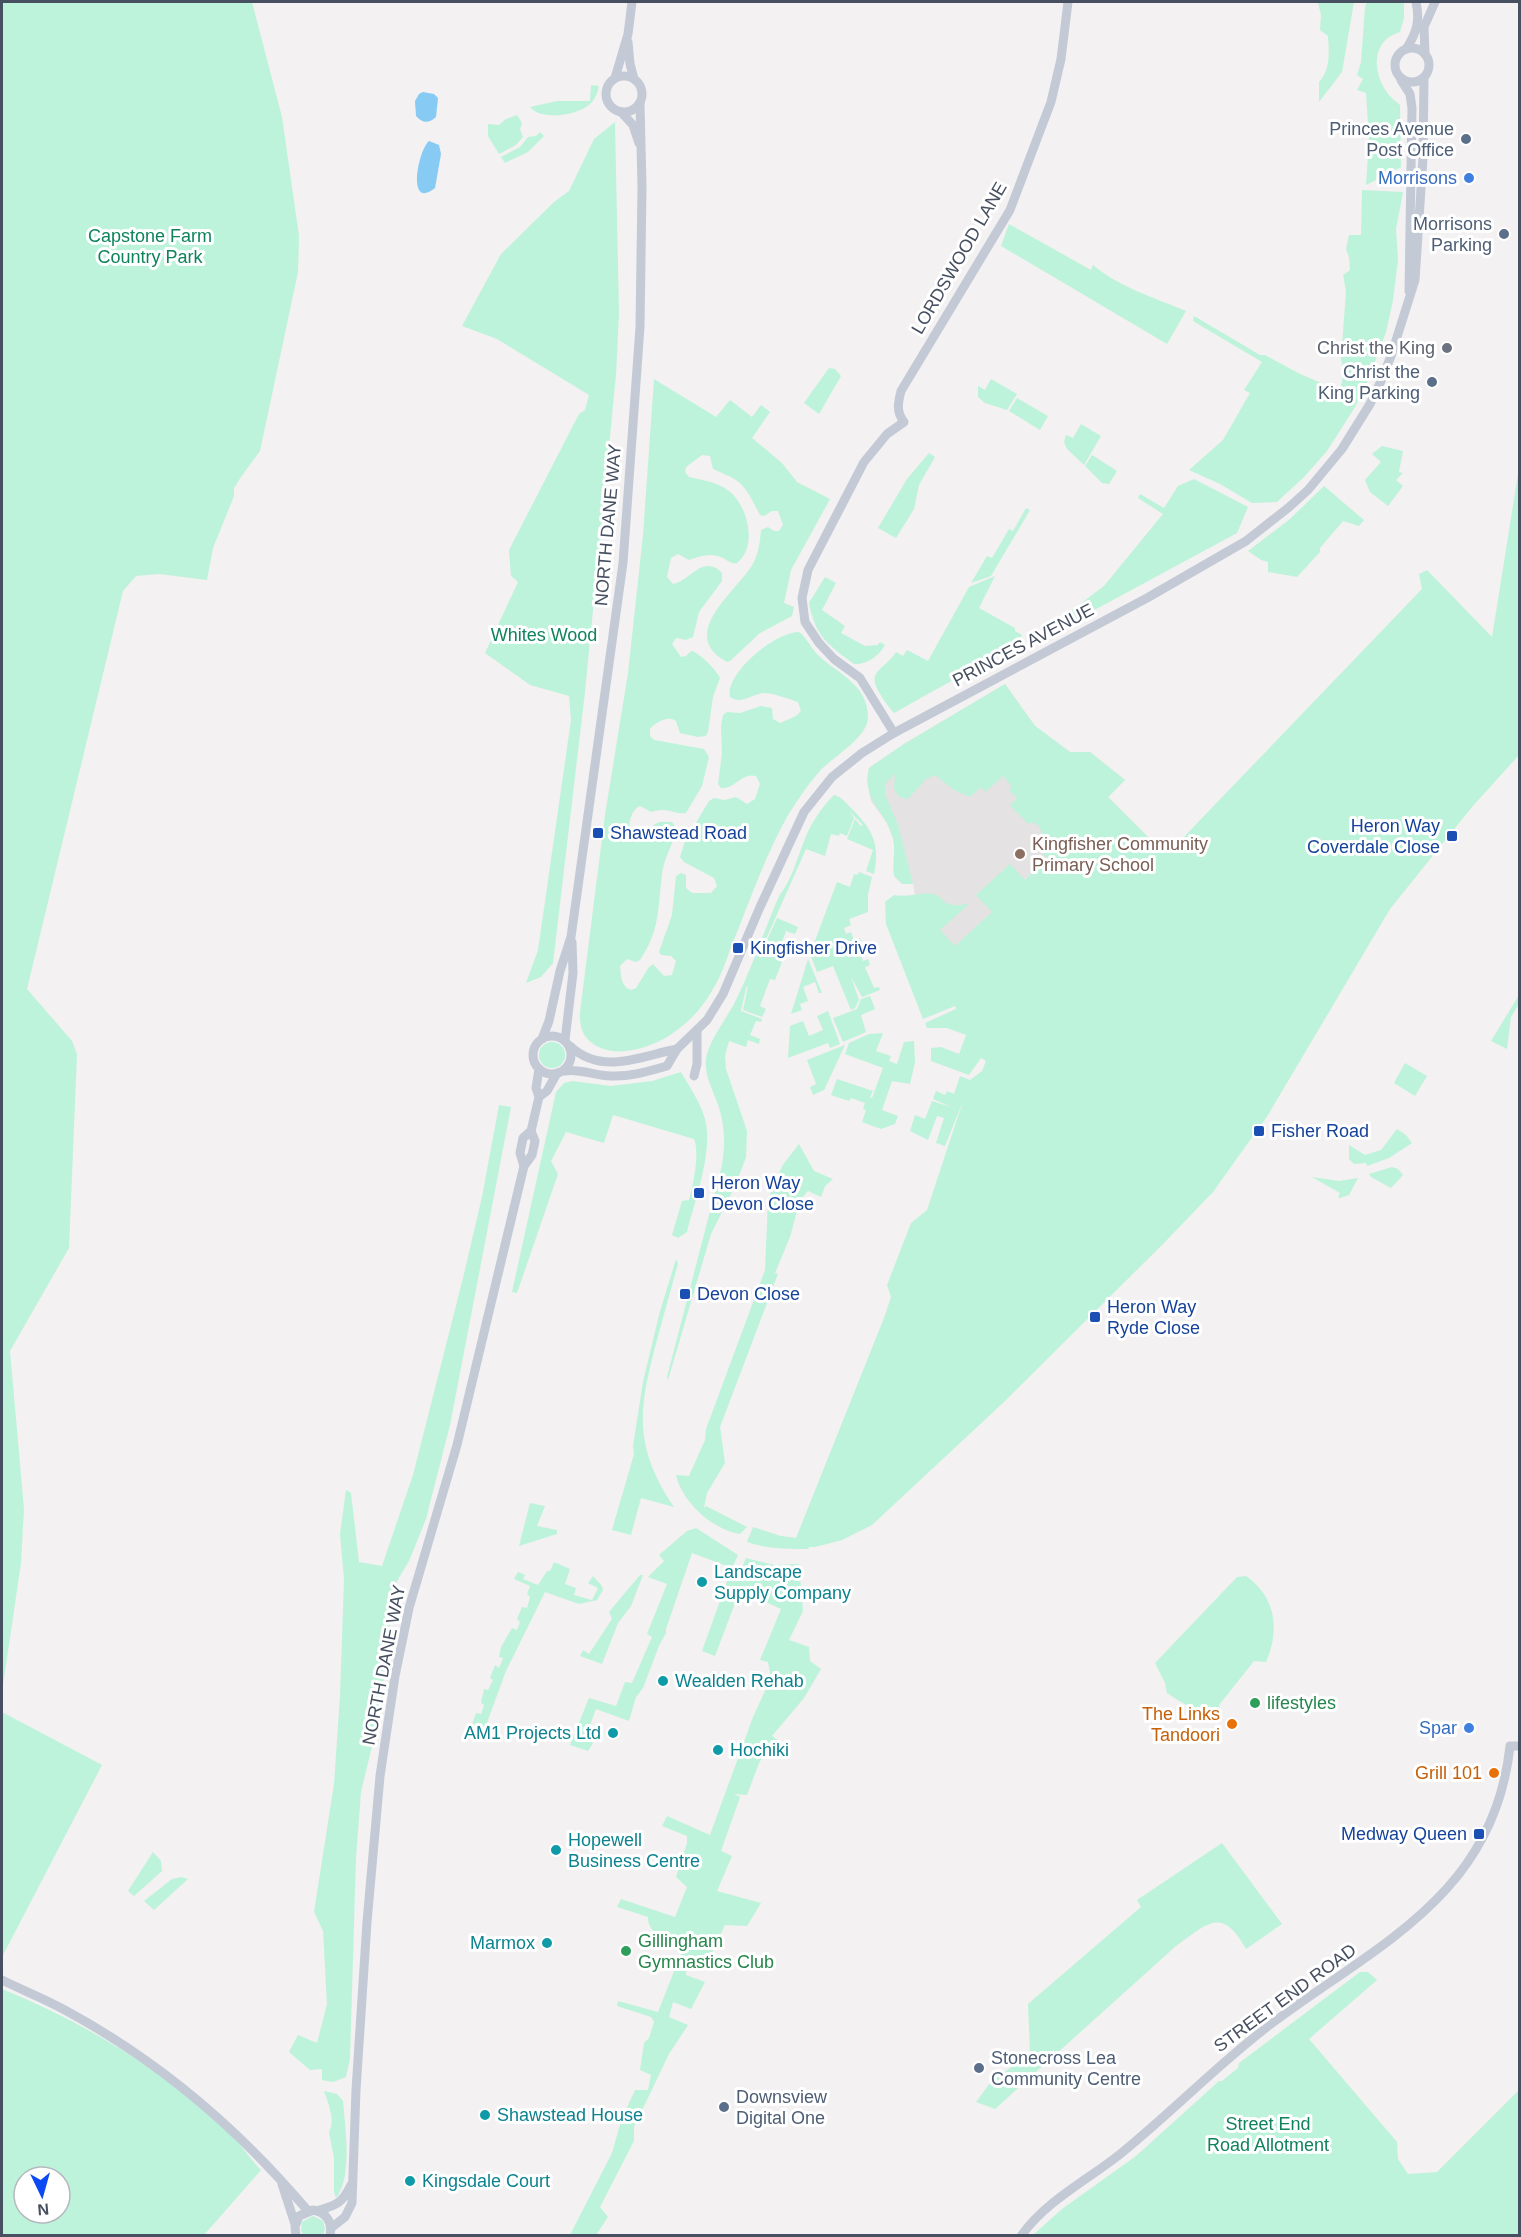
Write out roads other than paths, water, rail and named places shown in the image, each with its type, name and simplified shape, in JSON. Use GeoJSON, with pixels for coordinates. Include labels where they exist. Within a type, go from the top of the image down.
{"type":"FeatureCollection","features":[{"type":"Feature","properties":{"kind":"street","name":"NORTH DANE WAY"},"geometry":{"type":"LineString","coordinates":[[632,2],[628,34],[615,78],[607,89],[606,98],[612,108],[621,112],[633,125],[641,148]]}},
{"type":"Feature","properties":{"kind":"street","name":"LORDSWOOD LANE"},"geometry":{"type":"LineString","coordinates":[[894,733],[860,678],[819,643],[805,622],[802,598],[808,570],[864,462],[887,434],[904,422],[898,409],[901,391],[1010,210],[1051,102],[1063,50],[1068,2]]}},
{"type":"Feature","properties":{"kind":"street","name":"PRINCES AVENUE"},"geometry":{"type":"LineString","coordinates":[[1409,296],[1412,108],[1411,95],[1396,74],[1394,64],[1398,55],[1406,49],[1414,37],[1418,23],[1416,2]]}},
{"type":"Feature","properties":{"kind":"street","name":"PRINCES AVENUE"},"geometry":{"type":"LineString","coordinates":[[560,1072],[572,1069],[611,1076],[642,1073],[667,1066],[677,1049],[707,1020],[723,993],[804,812],[832,777],[862,753],[894,733],[1198,570],[1246,541],[1288,508],[1331,463],[1366,412],[1391,356],[1417,270],[1423,158],[1424,78],[1429,68],[1425,54],[1424,27],[1436,2]]}},
{"type":"Feature","properties":{"kind":"street","name":"NORTH DANE WAY"},"geometry":{"type":"LineString","coordinates":[[542,1039],[549,1023],[560,971],[571,937],[623,563],[639,327],[642,187],[640,104],[642,90],[634,79],[630,64],[628,34]]}},
{"type":"Feature","properties":{"kind":"street"},"geometry":{"type":"LineString","coordinates":[[1406,49],[1416,48],[1425,54]]}},
{"type":"Feature","properties":{"kind":"street"},"geometry":{"type":"LineString","coordinates":[[615,78],[621,76],[634,79]]}},
{"type":"Feature","properties":{"kind":"street"},"geometry":{"type":"LineString","coordinates":[[1401,80],[1414,83],[1424,78]]}},
{"type":"Feature","properties":{"kind":"street"},"geometry":{"type":"LineString","coordinates":[[621,112],[632,111],[640,104]]}},
{"type":"Feature","properties":{"kind":"street","name":"NORTH DANE WAY"},"geometry":{"type":"LineString","coordinates":[[567,1043],[573,973],[571,937]]}},
{"type":"Feature","properties":{"kind":"street"},"geometry":{"type":"LineString","coordinates":[[694,1076],[697,1064],[697,1032]]}},
{"type":"Feature","properties":{"kind":"street"},"geometry":{"type":"LineString","coordinates":[[554,1035],[567,1043],[571,1059],[560,1072],[551,1074],[539,1069],[534,1062],[533,1053],[536,1045],[542,1039],[554,1035]]}},
{"type":"Feature","properties":{"kind":"street","name":"PRINCES AVENUE"},"geometry":{"type":"LineString","coordinates":[[567,1043],[576,1052],[590,1058],[612,1062],[628,1062],[677,1049]]}},
{"type":"Feature","properties":{"kind":"street","name":"NORTH DANE WAY"},"geometry":{"type":"LineString","coordinates":[[330,2232],[345,2217],[352,2203],[351,2183],[368,1910],[380,1776],[396,1676],[409,1608],[457,1445],[524,1166],[520,1153],[523,1138],[531,1131],[539,1097],[536,1088],[539,1069]]}},
{"type":"Feature","properties":{"kind":"street","name":"NORTH DANE WAY"},"geometry":{"type":"LineString","coordinates":[[539,1097],[547,1091],[560,1072]]}},
{"type":"Feature","properties":{"kind":"street","name":"STREET END ROAD"},"geometry":{"type":"LineString","coordinates":[[1021,2235],[1038,2215],[1148,2132],[1239,2049],[1368,1957],[1420,1916],[1450,1887],[1465,1867],[1492,1820],[1515,1746]]}},
{"type":"Feature","properties":{"kind":"street"},"geometry":{"type":"LineString","coordinates":[[2,1980],[63,2009],[163,2071],[212,2112],[313,2211],[324,2214],[329,2220],[330,2232]]}},
{"type":"Feature","properties":{"kind":"street"},"geometry":{"type":"LineString","coordinates":[[278,2176],[290,2204],[296,2235]]}},
{"type":"Feature","properties":{"kind":"street"},"geometry":{"type":"LineString","coordinates":[[295,2224],[299,2216],[336,2205],[344,2199],[351,2183]]}},
{"type":"Feature","properties":{"kind":"water"},"geometry":{"type":"Polygon","coordinates":[[[423,92],[434,94],[438,98],[436,117],[428,122],[416,116],[415,101],[423,92]]]}},
{"type":"Feature","properties":{"kind":"water"},"geometry":{"type":"Polygon","coordinates":[[[429,141],[439,145],[441,154],[435,188],[426,193],[420,192],[417,186],[417,176],[421,155],[429,141]]]}},
{"type":"Feature","properties":{"kind":"place","name":"Princes Avenue Post Office"},"geometry":{"type":"Point","coordinates":[1466,139]}},
{"type":"Feature","properties":{"kind":"place","name":"Morrisons"},"geometry":{"type":"Point","coordinates":[1469,178]}},
{"type":"Feature","properties":{"kind":"place","name":"Morrisons Parking"},"geometry":{"type":"Point","coordinates":[1504,234]}},
{"type":"Feature","properties":{"kind":"place","name":"Christ the King"},"geometry":{"type":"Point","coordinates":[1447,348]}},
{"type":"Feature","properties":{"kind":"place","name":"Christ the King Parking"},"geometry":{"type":"Point","coordinates":[1432,382]}},
{"type":"Feature","properties":{"kind":"place","name":"Shawstead Road"},"geometry":{"type":"Point","coordinates":[598,833]}},
{"type":"Feature","properties":{"kind":"place","name":"Heron Way Coverdale Close"},"geometry":{"type":"Point","coordinates":[1452,836]}},
{"type":"Feature","properties":{"kind":"place","name":"Kingfisher Community Primary School"},"geometry":{"type":"Point","coordinates":[1020,854]}},
{"type":"Feature","properties":{"kind":"place","name":"Kingfisher Drive"},"geometry":{"type":"Point","coordinates":[738,948]}},
{"type":"Feature","properties":{"kind":"place","name":"Fisher Road"},"geometry":{"type":"Point","coordinates":[1259,1131]}},
{"type":"Feature","properties":{"kind":"place","name":"Heron Way Devon Close"},"geometry":{"type":"Point","coordinates":[699,1193]}},
{"type":"Feature","properties":{"kind":"place","name":"Devon Close"},"geometry":{"type":"Point","coordinates":[685,1294]}},
{"type":"Feature","properties":{"kind":"place","name":"Heron Way Ryde Close"},"geometry":{"type":"Point","coordinates":[1095,1317]}},
{"type":"Feature","properties":{"kind":"place","name":"Landscape Supply Company"},"geometry":{"type":"Point","coordinates":[702,1582]}},
{"type":"Feature","properties":{"kind":"place","name":"Wealden Rehab"},"geometry":{"type":"Point","coordinates":[663,1681]}},
{"type":"Feature","properties":{"kind":"place","name":"lifestyles"},"geometry":{"type":"Point","coordinates":[1255,1703]}},
{"type":"Feature","properties":{"kind":"place","name":"The Links Tandoori"},"geometry":{"type":"Point","coordinates":[1232,1724]}},
{"type":"Feature","properties":{"kind":"place","name":"Spar"},"geometry":{"type":"Point","coordinates":[1469,1728]}},
{"type":"Feature","properties":{"kind":"place","name":"AM1 Projects Ltd"},"geometry":{"type":"Point","coordinates":[613,1733]}},
{"type":"Feature","properties":{"kind":"place","name":"Hochiki"},"geometry":{"type":"Point","coordinates":[718,1750]}},
{"type":"Feature","properties":{"kind":"place","name":"Grill 101"},"geometry":{"type":"Point","coordinates":[1494,1773]}},
{"type":"Feature","properties":{"kind":"place","name":"Medway Queen"},"geometry":{"type":"Point","coordinates":[1479,1834]}},
{"type":"Feature","properties":{"kind":"place","name":"Hopewell Business Centre"},"geometry":{"type":"Point","coordinates":[556,1850]}},
{"type":"Feature","properties":{"kind":"place","name":"Marmox"},"geometry":{"type":"Point","coordinates":[547,1943]}},
{"type":"Feature","properties":{"kind":"place","name":"Gillingham Gymnastics Club"},"geometry":{"type":"Point","coordinates":[626,1951]}},
{"type":"Feature","properties":{"kind":"place","name":"Stonecross Lea Community Centre"},"geometry":{"type":"Point","coordinates":[979,2068]}},
{"type":"Feature","properties":{"kind":"place","name":"Downsview Digital One"},"geometry":{"type":"Point","coordinates":[724,2107]}},
{"type":"Feature","properties":{"kind":"place","name":"Shawstead House"},"geometry":{"type":"Point","coordinates":[485,2115]}},
{"type":"Feature","properties":{"kind":"place","name":"Kingsdale Court"},"geometry":{"type":"Point","coordinates":[410,2181]}},
{"type":"Feature","properties":{"kind":"park label","name":"Capstone Farm Country Park"},"geometry":{"type":"Point","coordinates":[150,246]}},
{"type":"Feature","properties":{"kind":"park label","name":"Whites Wood"},"geometry":{"type":"Point","coordinates":[544,635]}},
{"type":"Feature","properties":{"kind":"park label","name":"Street End Road Allotment"},"geometry":{"type":"Point","coordinates":[1268,2134]}}]}
